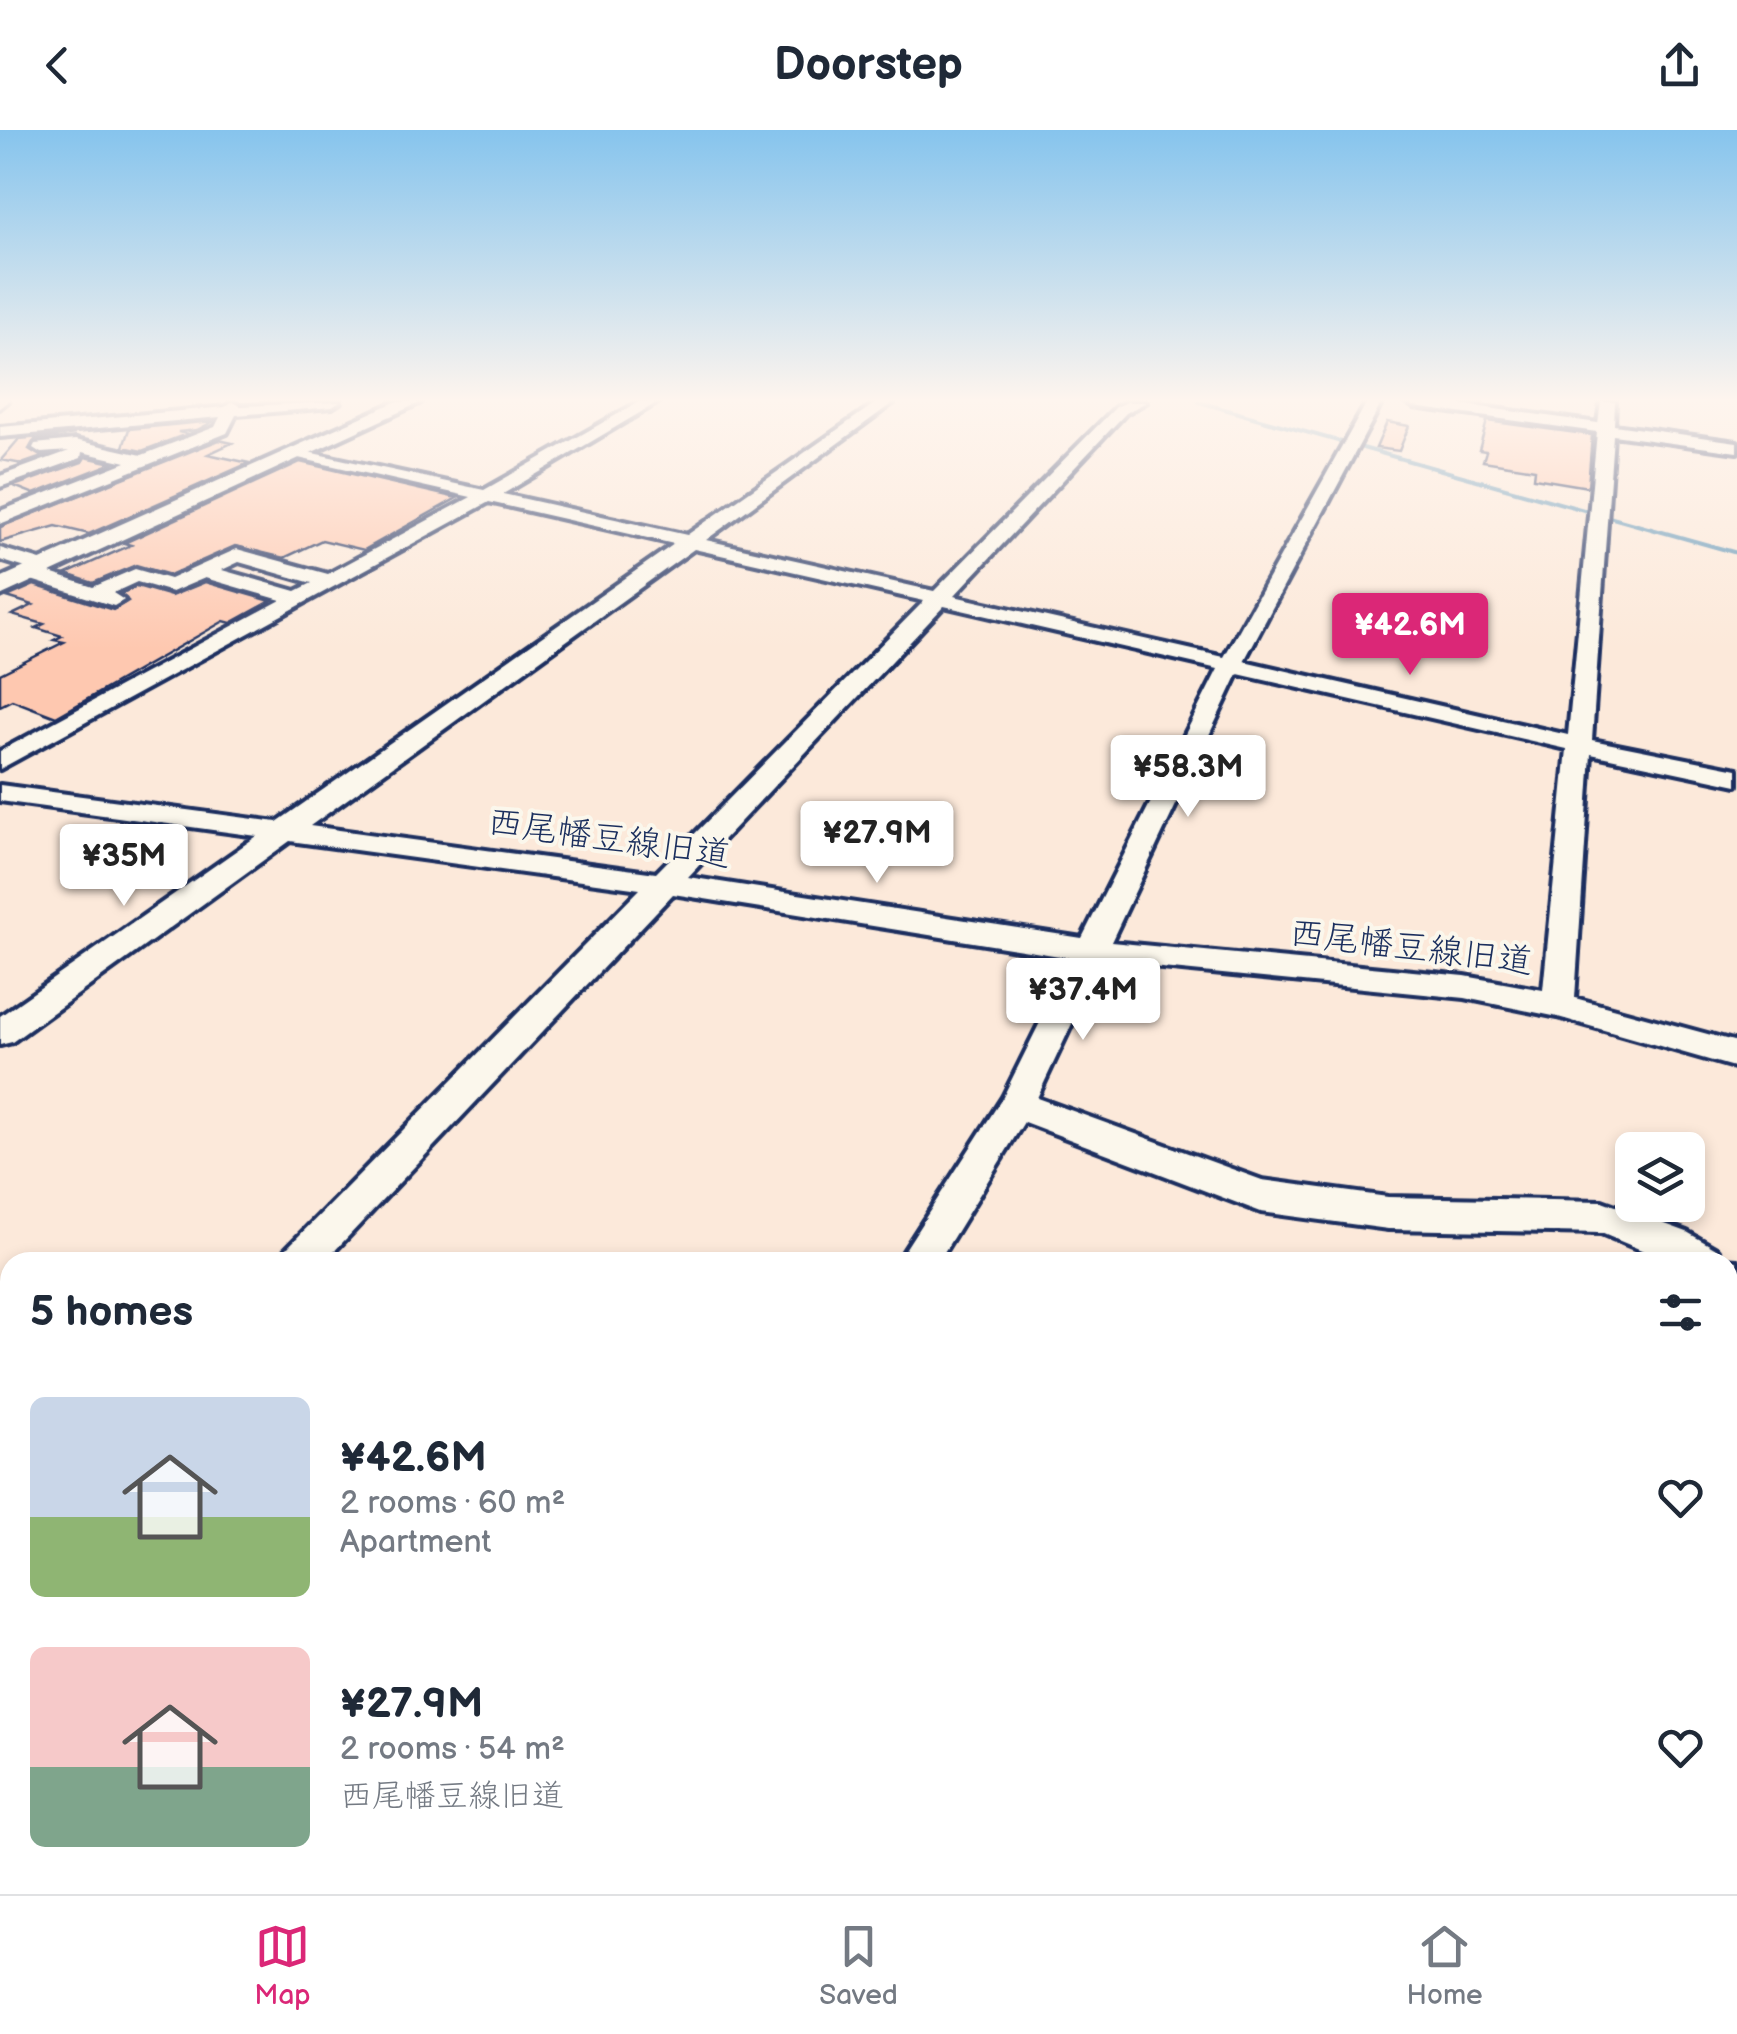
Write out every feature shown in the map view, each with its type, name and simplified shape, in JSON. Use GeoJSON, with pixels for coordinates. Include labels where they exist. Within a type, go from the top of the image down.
{"type":"FeatureCollection","features":[{"type":"Feature","properties":{"kind":"main road"},"geometry":{"type":"LineString","coordinates":[[0,588],[229,484]]}},
{"type":"Feature","properties":{"kind":"street"},"geometry":{"type":"LineString","coordinates":[[0,518],[85,484]]}},
{"type":"Feature","properties":{"kind":"street"},"geometry":{"type":"LineString","coordinates":[[441,484],[1577,744],[1737,777]]}},
{"type":"Feature","properties":{"kind":"street"},"geometry":{"type":"LineString","coordinates":[[0,761],[507,484]]}},
{"type":"Feature","properties":{"kind":"street"},"geometry":{"type":"LineString","coordinates":[[0,1033],[772,484]]}},
{"type":"Feature","properties":{"kind":"street"},"geometry":{"type":"LineString","coordinates":[[309,1252],[1050,484]]}},
{"type":"Feature","properties":{"kind":"street"},"geometry":{"type":"LineString","coordinates":[[923,1252],[1016,1106],[1231,665],[1330,484]]}},
{"type":"Feature","properties":{"kind":"street"},"geometry":{"type":"LineString","coordinates":[[1558,1005],[1577,744],[1603,484]]}},
{"type":"Feature","properties":{"kind":"street"},"geometry":{"type":"LineString","coordinates":[[0,554],[120,602]]}},
{"type":"Feature","properties":{"kind":"street"},"geometry":{"type":"LineString","coordinates":[[94,594],[135,575],[172,586],[237,555],[329,581]]}},
{"type":"Feature","properties":{"kind":"street"},"geometry":{"type":"LineString","coordinates":[[204,571],[298,598]]}},
{"type":"Feature","properties":{"kind":"street","name":"西尾幡豆線旧道"},"geometry":{"type":"LineString","coordinates":[[0,793],[664,883],[1094,951],[1466,987],[1558,1005],[1737,1055]]}},
{"type":"Feature","properties":{"kind":"street"},"geometry":{"type":"LineString","coordinates":[[1016,1106],[1261,1196],[1388,1213],[1602,1217],[1687,1252]]}},
{"type":"Feature","properties":{"kind":"building"},"geometry":{"type":"Polygon","coordinates":[[[19,484],[59,484],[34,494],[14,486],[19,484]]]}},
{"type":"Feature","properties":{"kind":"building"},"geometry":{"type":"Polygon","coordinates":[[[107,484],[201,484],[89,534],[56,526],[0,542],[0,527],[107,484]]]}},
{"type":"Feature","properties":{"kind":"building"},"geometry":{"type":"Polygon","coordinates":[[[252,484],[397,484],[457,498],[364,550],[322,540],[284,558],[235,546],[170,575],[136,565],[93,583],[66,574],[131,545],[124,543],[252,484]]]}},
{"type":"Feature","properties":{"kind":"building"},"geometry":{"type":"Polygon","coordinates":[[[205,582],[271,601],[231,623],[224,621],[56,717],[12,700],[0,706],[0,674],[64,642],[54,640],[62,636],[36,628],[44,624],[12,615],[33,605],[7,597],[34,585],[113,610],[128,601],[121,594],[137,586],[171,596],[205,582]]]}},
{"type":"Feature","properties":{"kind":"waterway"},"geometry":{"type":"LineString","coordinates":[[1492,484],[1737,553]]}}]}
